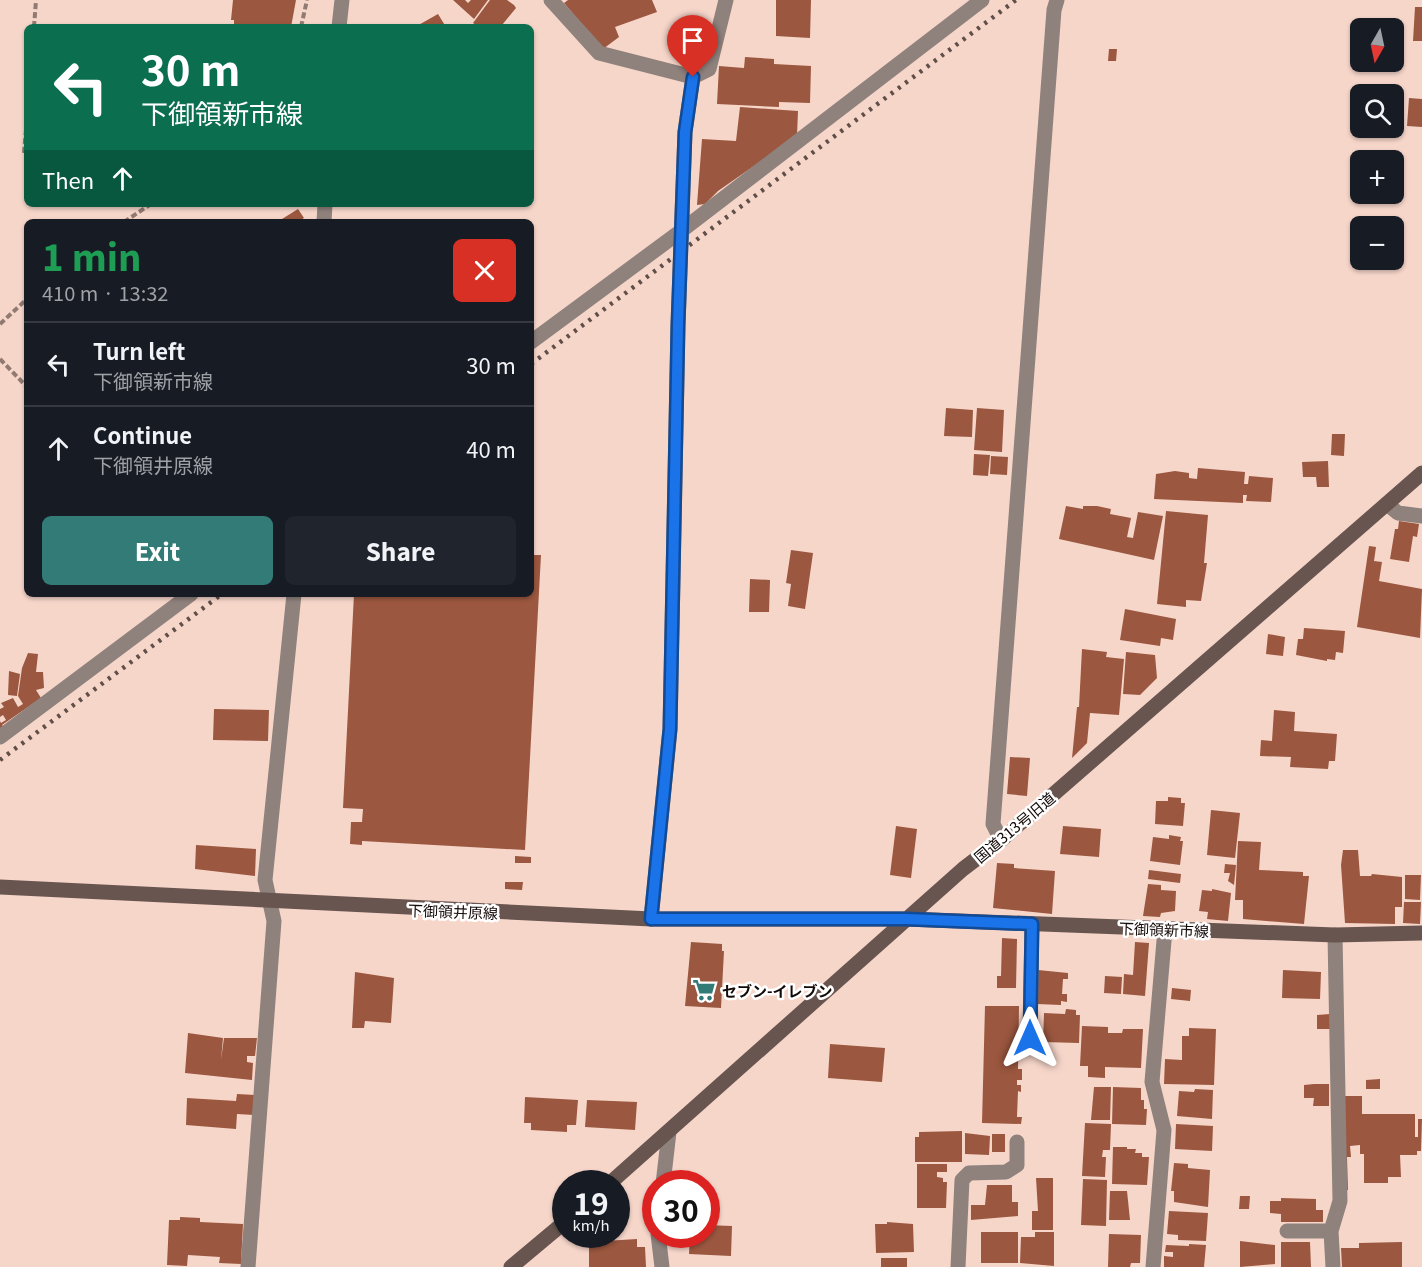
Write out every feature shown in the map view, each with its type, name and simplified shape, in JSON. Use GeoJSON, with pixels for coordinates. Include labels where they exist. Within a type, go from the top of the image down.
{"type":"FeatureCollection","features":[{"type":"Feature","properties":{"kind":"main road","name":"国道313号旧道"},"geometry":{"type":"LineString","coordinates":[[625,1170],[906,919],[1001,840],[1422,473]]}},
{"type":"Feature","properties":{"kind":"main road","name":"下御領井原線"},"geometry":{"type":"LineString","coordinates":[[0,887],[651,919],[906,919]]}},
{"type":"Feature","properties":{"kind":"main road","name":"下御領新市線"},"geometry":{"type":"LineString","coordinates":[[906,919],[1335,935],[1422,933]]}},
{"type":"Feature","properties":{"kind":"main road"},"geometry":{"type":"LineString","coordinates":[[511,1267],[552,1233]]}},
{"type":"Feature","properties":{"kind":"street"},"geometry":{"type":"LineString","coordinates":[[339,24],[342,0]]}},
{"type":"Feature","properties":{"kind":"street"},"geometry":{"type":"LineString","coordinates":[[551,0],[599,53],[693,77],[709,69],[726,0]]}},
{"type":"Feature","properties":{"kind":"street"},"geometry":{"type":"LineString","coordinates":[[534,340],[681,231],[982,0]]}},
{"type":"Feature","properties":{"kind":"street"},"geometry":{"type":"LineString","coordinates":[[1001,840],[993,824],[1054,10],[1057,0]]}},
{"type":"Feature","properties":{"kind":"street"},"geometry":{"type":"LineString","coordinates":[[651,919],[670,729],[672,544],[681,231],[685,132],[693,77]]}},
{"type":"Feature","properties":{"kind":"street"},"geometry":{"type":"LineString","coordinates":[[1387,504],[1398,513],[1422,516]]}},
{"type":"Feature","properties":{"kind":"street"},"geometry":{"type":"LineString","coordinates":[[0,737],[188,597]]}},
{"type":"Feature","properties":{"kind":"street"},"geometry":{"type":"LineString","coordinates":[[248,1267],[274,921],[266,880],[294,597]]}},
{"type":"Feature","properties":{"kind":"street"},"geometry":{"type":"LineString","coordinates":[[1030,1038],[1032,924]]}},
{"type":"Feature","properties":{"kind":"street"},"geometry":{"type":"LineString","coordinates":[[1153,1267],[1164,1130],[1152,1082],[1165,929]]}},
{"type":"Feature","properties":{"kind":"street"},"geometry":{"type":"LineString","coordinates":[[1333,1267],[1331,1232],[1340,1201],[1335,935]]}},
{"type":"Feature","properties":{"kind":"street"},"geometry":{"type":"LineString","coordinates":[[665,1170],[669,1132]]}},
{"type":"Feature","properties":{"kind":"street"},"geometry":{"type":"LineString","coordinates":[[958,1267],[962,1180],[969,1173],[1006,1172],[1017,1166],[1017,1142]]}},
{"type":"Feature","properties":{"kind":"street"},"geometry":{"type":"LineString","coordinates":[[1287,1232],[1331,1232]]}},
{"type":"Feature","properties":{"kind":"street"},"geometry":{"type":"LineString","coordinates":[[660,1248],[662,1267]]}},
{"type":"Feature","properties":{"kind":"path"},"geometry":{"type":"LineString","coordinates":[[34,24],[36,0]]}},
{"type":"Feature","properties":{"kind":"path"},"geometry":{"type":"LineString","coordinates":[[302,24],[307,0]]}},
{"type":"Feature","properties":{"kind":"path"},"geometry":{"type":"LineString","coordinates":[[128,219],[146,207]]}},
{"type":"Feature","properties":{"kind":"path"},"geometry":{"type":"LineString","coordinates":[[0,324],[24,302]]}},
{"type":"Feature","properties":{"kind":"path"},"geometry":{"type":"LineString","coordinates":[[0,359],[24,384]]}},
{"type":"Feature","properties":{"kind":"building"},"geometry":{"type":"Polygon","coordinates":[[[233,0],[296,0],[292,24],[234,24],[234,20],[231,20],[233,0]]]}},
{"type":"Feature","properties":{"kind":"building"},"geometry":{"type":"Polygon","coordinates":[[[453,0],[465,0],[468,3],[471,0],[488,0],[474,19],[453,0]]]}},
{"type":"Feature","properties":{"kind":"building"},"geometry":{"type":"Polygon","coordinates":[[[490,0],[507,0],[516,8],[503,24],[473,23],[490,0]]]}},
{"type":"Feature","properties":{"kind":"building"},"geometry":{"type":"Polygon","coordinates":[[[568,0],[652,0],[657,12],[615,27],[619,37],[603,49],[564,3],[568,0]]]}},
{"type":"Feature","properties":{"kind":"building"},"geometry":{"type":"Polygon","coordinates":[[[776,0],[811,0],[810,38],[776,36],[776,0]]]}},
{"type":"Feature","properties":{"kind":"building"},"geometry":{"type":"Polygon","coordinates":[[[1415,7],[1422,7],[1422,41],[1413,41],[1415,7]]]}},
{"type":"Feature","properties":{"kind":"building"},"geometry":{"type":"Polygon","coordinates":[[[438,14],[444,24],[420,24],[438,14]]]}},
{"type":"Feature","properties":{"kind":"building"},"geometry":{"type":"Polygon","coordinates":[[[1109,49],[1117,49],[1116,61],[1108,61],[1109,49]]]}},
{"type":"Feature","properties":{"kind":"building"},"geometry":{"type":"Polygon","coordinates":[[[745,57],[774,59],[774,64],[811,66],[810,103],[779,102],[779,107],[717,104],[719,66],[744,68],[745,57]]]}},
{"type":"Feature","properties":{"kind":"building"},"geometry":{"type":"Polygon","coordinates":[[[1409,98],[1422,99],[1422,127],[1407,126],[1409,98]]]}},
{"type":"Feature","properties":{"kind":"building"},"geometry":{"type":"Polygon","coordinates":[[[740,107],[798,111],[797,136],[718,191],[705,204],[697,205],[702,139],[736,141],[740,107]]]}},
{"type":"Feature","properties":{"kind":"building"},"geometry":{"type":"Polygon","coordinates":[[[298,209],[304,218],[302,219],[282,219],[298,209]]]}},
{"type":"Feature","properties":{"kind":"building"},"geometry":{"type":"Polygon","coordinates":[[[946,408],[973,410],[972,437],[944,436],[946,408]]]}},
{"type":"Feature","properties":{"kind":"building"},"geometry":{"type":"Polygon","coordinates":[[[977,408],[1004,410],[1002,452],[974,450],[977,408]]]}},
{"type":"Feature","properties":{"kind":"building"},"geometry":{"type":"Polygon","coordinates":[[[1332,434],[1345,434],[1344,456],[1331,455],[1332,434]]]}},
{"type":"Feature","properties":{"kind":"building"},"geometry":{"type":"Polygon","coordinates":[[[974,454],[990,455],[988,476],[973,475],[974,454]]]}},
{"type":"Feature","properties":{"kind":"building"},"geometry":{"type":"Polygon","coordinates":[[[991,456],[1008,457],[1007,475],[990,474],[991,456]]]}},
{"type":"Feature","properties":{"kind":"building"},"geometry":{"type":"Polygon","coordinates":[[[1328,461],[1329,487],[1317,487],[1316,477],[1303,477],[1302,462],[1328,461]]]}},
{"type":"Feature","properties":{"kind":"building"},"geometry":{"type":"Polygon","coordinates":[[[1198,468],[1245,472],[1244,484],[1248,484],[1249,476],[1273,478],[1271,502],[1246,501],[1247,495],[1243,495],[1243,503],[1154,499],[1156,474],[1175,471],[1189,473],[1189,478],[1197,479],[1198,468]]]}},
{"type":"Feature","properties":{"kind":"building"},"geometry":{"type":"Polygon","coordinates":[[[1066,506],[1083,509],[1083,506],[1097,506],[1111,509],[1110,514],[1131,518],[1127,537],[1133,538],[1138,512],[1163,516],[1154,560],[1059,539],[1066,506]]]}},
{"type":"Feature","properties":{"kind":"building"},"geometry":{"type":"Polygon","coordinates":[[[1166,511],[1208,515],[1204,563],[1207,563],[1201,601],[1186,600],[1186,607],[1157,604],[1166,511]]]}},
{"type":"Feature","properties":{"kind":"building"},"geometry":{"type":"Polygon","coordinates":[[[1399,521],[1419,524],[1417,537],[1413,536],[1409,562],[1390,559],[1395,529],[1398,529],[1399,521]]]}},
{"type":"Feature","properties":{"kind":"building"},"geometry":{"type":"Polygon","coordinates":[[[1369,546],[1376,547],[1374,561],[1382,562],[1379,581],[1422,589],[1420,638],[1357,627],[1369,546]]]}},
{"type":"Feature","properties":{"kind":"building"},"geometry":{"type":"Polygon","coordinates":[[[791,550],[813,553],[805,609],[788,606],[791,584],[786,583],[791,550]]]}},
{"type":"Feature","properties":{"kind":"building"},"geometry":{"type":"Polygon","coordinates":[[[534,555],[541,555],[525,850],[362,841],[362,845],[350,844],[351,822],[362,822],[363,809],[343,808],[354,597],[534,597],[534,555]]]}},
{"type":"Feature","properties":{"kind":"building"},"geometry":{"type":"Polygon","coordinates":[[[750,579],[770,580],[769,612],[749,612],[750,579]]]}},
{"type":"Feature","properties":{"kind":"building"},"geometry":{"type":"Polygon","coordinates":[[[1125,609],[1176,619],[1173,640],[1161,638],[1160,646],[1120,640],[1125,609]]]}},
{"type":"Feature","properties":{"kind":"building"},"geometry":{"type":"Polygon","coordinates":[[[1304,628],[1345,631],[1343,653],[1336,652],[1335,660],[1327,659],[1327,661],[1296,655],[1298,639],[1303,639],[1304,628]]]}},
{"type":"Feature","properties":{"kind":"building"},"geometry":{"type":"Polygon","coordinates":[[[1268,634],[1285,637],[1283,656],[1266,654],[1268,634]]]}},
{"type":"Feature","properties":{"kind":"building"},"geometry":{"type":"Polygon","coordinates":[[[1082,649],[1107,652],[1106,657],[1124,659],[1119,715],[1090,713],[1087,743],[1072,758],[1077,707],[1079,707],[1082,649]]]}},
{"type":"Feature","properties":{"kind":"building"},"geometry":{"type":"Polygon","coordinates":[[[1126,652],[1155,655],[1157,678],[1140,695],[1123,694],[1126,652]]]}},
{"type":"Feature","properties":{"kind":"building"},"geometry":{"type":"Polygon","coordinates":[[[28,653],[38,654],[36,672],[43,672],[44,688],[36,690],[41,698],[2,725],[4,727],[0,730],[0,721],[1,723],[6,720],[3,715],[0,717],[0,709],[4,707],[1,703],[13,698],[18,707],[23,704],[18,696],[22,668],[28,653]]]}},
{"type":"Feature","properties":{"kind":"building"},"geometry":{"type":"Polygon","coordinates":[[[9,671],[20,674],[17,696],[8,695],[9,671]]]}},
{"type":"Feature","properties":{"kind":"building"},"geometry":{"type":"Polygon","coordinates":[[[214,709],[269,710],[268,741],[213,740],[214,709]]]}},
{"type":"Feature","properties":{"kind":"building"},"geometry":{"type":"Polygon","coordinates":[[[1274,710],[1295,712],[1294,731],[1337,734],[1335,761],[1329,761],[1328,769],[1290,767],[1291,757],[1260,756],[1261,740],[1272,741],[1274,710]]]}},
{"type":"Feature","properties":{"kind":"building"},"geometry":{"type":"Polygon","coordinates":[[[1010,757],[1030,758],[1027,796],[1007,794],[1010,757]]]}},
{"type":"Feature","properties":{"kind":"building"},"geometry":{"type":"Polygon","coordinates":[[[1168,797],[1181,798],[1181,803],[1185,803],[1183,826],[1155,824],[1156,801],[1168,801],[1168,797]]]}},
{"type":"Feature","properties":{"kind":"building"},"geometry":{"type":"Polygon","coordinates":[[[1211,810],[1240,813],[1235,858],[1207,855],[1211,810]]]}},
{"type":"Feature","properties":{"kind":"building"},"geometry":{"type":"Polygon","coordinates":[[[896,826],[917,829],[911,878],[890,875],[896,826]]]}},
{"type":"Feature","properties":{"kind":"building"},"geometry":{"type":"Polygon","coordinates":[[[1063,826],[1101,829],[1099,857],[1060,854],[1063,826]]]}},
{"type":"Feature","properties":{"kind":"building"},"geometry":{"type":"Polygon","coordinates":[[[1169,835],[1181,837],[1180,841],[1183,841],[1180,865],[1150,861],[1153,837],[1169,839],[1169,835]]]}},
{"type":"Feature","properties":{"kind":"building"},"geometry":{"type":"Polygon","coordinates":[[[1238,841],[1261,842],[1259,870],[1303,872],[1303,876],[1309,876],[1304,924],[1243,919],[1243,900],[1235,900],[1238,841]]]}},
{"type":"Feature","properties":{"kind":"building"},"geometry":{"type":"Polygon","coordinates":[[[196,845],[256,849],[255,876],[195,869],[196,845]]]}},
{"type":"Feature","properties":{"kind":"building"},"geometry":{"type":"Polygon","coordinates":[[[1343,850],[1358,850],[1360,876],[1371,876],[1372,874],[1402,877],[1402,907],[1395,907],[1395,924],[1345,923],[1341,865],[1343,850]]]}},
{"type":"Feature","properties":{"kind":"building"},"geometry":{"type":"Polygon","coordinates":[[[515,856],[531,857],[531,863],[515,863],[515,856]]]}},
{"type":"Feature","properties":{"kind":"building"},"geometry":{"type":"Polygon","coordinates":[[[997,863],[1014,864],[1014,868],[1055,871],[1052,914],[993,908],[997,863]]]}},
{"type":"Feature","properties":{"kind":"building"},"geometry":{"type":"Polygon","coordinates":[[[1225,864],[1236,865],[1234,885],[1228,881],[1230,873],[1224,873],[1225,864]]]}},
{"type":"Feature","properties":{"kind":"building"},"geometry":{"type":"Polygon","coordinates":[[[1149,870],[1181,874],[1180,883],[1148,879],[1149,870]]]}},
{"type":"Feature","properties":{"kind":"building"},"geometry":{"type":"Polygon","coordinates":[[[1405,875],[1421,875],[1420,900],[1405,899],[1405,875]]]}},
{"type":"Feature","properties":{"kind":"building"},"geometry":{"type":"Polygon","coordinates":[[[505,882],[523,882],[522,890],[505,889],[505,882]]]}},
{"type":"Feature","properties":{"kind":"building"},"geometry":{"type":"Polygon","coordinates":[[[1148,884],[1161,885],[1161,890],[1176,891],[1175,911],[1161,913],[1160,917],[1143,916],[1148,884]]]}},
{"type":"Feature","properties":{"kind":"building"},"geometry":{"type":"Polygon","coordinates":[[[1212,889],[1231,893],[1228,921],[1207,919],[1208,912],[1199,911],[1202,890],[1212,891],[1212,889]]]}},
{"type":"Feature","properties":{"kind":"building"},"geometry":{"type":"Polygon","coordinates":[[[1404,902],[1421,902],[1420,924],[1403,923],[1404,902]]]}},
{"type":"Feature","properties":{"kind":"building"},"geometry":{"type":"Polygon","coordinates":[[[1002,938],[1017,939],[1016,988],[997,988],[997,976],[1001,976],[1002,938]]]}},
{"type":"Feature","properties":{"kind":"building","name":"セブン-イレブン"},"geometry":{"type":"Polygon","coordinates":[[[691,942],[722,944],[722,951],[724,951],[721,1008],[685,1006],[691,942]]]}},
{"type":"Feature","properties":{"kind":"building"},"geometry":{"type":"Polygon","coordinates":[[[1135,942],[1149,943],[1145,996],[1123,994],[1124,974],[1133,975],[1135,942]]]}},
{"type":"Feature","properties":{"kind":"building"},"geometry":{"type":"Polygon","coordinates":[[[1038,970],[1068,973],[1068,979],[1063,979],[1062,994],[1067,994],[1067,1002],[1061,1001],[1061,1005],[1037,1004],[1038,970]]]}},
{"type":"Feature","properties":{"kind":"building"},"geometry":{"type":"Polygon","coordinates":[[[1283,970],[1321,972],[1320,999],[1282,998],[1283,970]]]}},
{"type":"Feature","properties":{"kind":"building"},"geometry":{"type":"Polygon","coordinates":[[[355,972],[394,978],[391,1023],[365,1021],[364,1028],[352,1028],[355,972]]]}},
{"type":"Feature","properties":{"kind":"building"},"geometry":{"type":"Polygon","coordinates":[[[1105,976],[1122,977],[1121,994],[1104,993],[1105,976]]]}},
{"type":"Feature","properties":{"kind":"building"},"geometry":{"type":"Polygon","coordinates":[[[1172,988],[1191,990],[1190,1001],[1171,999],[1172,988]]]}},
{"type":"Feature","properties":{"kind":"building"},"geometry":{"type":"Polygon","coordinates":[[[985,1006],[1019,1006],[1018,1069],[1022,1069],[1022,1080],[1017,1080],[1017,1085],[1021,1085],[1021,1092],[1018,1091],[1017,1117],[1022,1117],[1021,1124],[982,1123],[985,1006]]]}},
{"type":"Feature","properties":{"kind":"building"},"geometry":{"type":"Polygon","coordinates":[[[1066,1009],[1076,1010],[1076,1015],[1080,1015],[1079,1043],[1043,1042],[1044,1013],[1065,1014],[1066,1009]]]}},
{"type":"Feature","properties":{"kind":"building"},"geometry":{"type":"Polygon","coordinates":[[[1330,1014],[1330,1029],[1317,1029],[1317,1015],[1330,1014]]]}},
{"type":"Feature","properties":{"kind":"building"},"geometry":{"type":"Polygon","coordinates":[[[1082,1026],[1108,1027],[1108,1033],[1122,1033],[1123,1029],[1143,1029],[1141,1068],[1105,1067],[1105,1078],[1088,1077],[1088,1066],[1080,1066],[1082,1026]]]}},
{"type":"Feature","properties":{"kind":"building"},"geometry":{"type":"Polygon","coordinates":[[[1189,1028],[1216,1029],[1214,1085],[1164,1084],[1165,1059],[1182,1060],[1182,1036],[1189,1036],[1189,1028]]]}},
{"type":"Feature","properties":{"kind":"building"},"geometry":{"type":"Polygon","coordinates":[[[188,1033],[223,1038],[221,1060],[224,1038],[257,1038],[255,1056],[247,1056],[247,1062],[253,1063],[252,1080],[185,1073],[188,1033]]]}},
{"type":"Feature","properties":{"kind":"building"},"geometry":{"type":"Polygon","coordinates":[[[830,1044],[885,1048],[882,1082],[828,1078],[830,1044]]]}},
{"type":"Feature","properties":{"kind":"building"},"geometry":{"type":"Polygon","coordinates":[[[1380,1079],[1380,1089],[1366,1089],[1366,1080],[1380,1079]]]}},
{"type":"Feature","properties":{"kind":"building"},"geometry":{"type":"Polygon","coordinates":[[[1329,1084],[1329,1106],[1313,1106],[1314,1098],[1304,1098],[1304,1085],[1329,1084]]]}},
{"type":"Feature","properties":{"kind":"building"},"geometry":{"type":"Polygon","coordinates":[[[1094,1087],[1111,1087],[1110,1120],[1091,1120],[1094,1087]]]}},
{"type":"Feature","properties":{"kind":"building"},"geometry":{"type":"Polygon","coordinates":[[[1113,1087],[1141,1088],[1141,1100],[1144,1100],[1144,1109],[1147,1109],[1146,1125],[1112,1124],[1113,1087]]]}},
{"type":"Feature","properties":{"kind":"building"},"geometry":{"type":"Polygon","coordinates":[[[1195,1089],[1213,1090],[1212,1119],[1177,1116],[1179,1091],[1194,1092],[1195,1089]]]}},
{"type":"Feature","properties":{"kind":"building"},"geometry":{"type":"Polygon","coordinates":[[[237,1094],[255,1095],[254,1115],[237,1114],[236,1129],[186,1125],[187,1098],[236,1101],[237,1094]]]}},
{"type":"Feature","properties":{"kind":"building"},"geometry":{"type":"Polygon","coordinates":[[[1344,1096],[1362,1096],[1362,1114],[1415,1114],[1415,1137],[1418,1137],[1418,1119],[1422,1119],[1421,1151],[1417,1151],[1417,1155],[1400,1155],[1401,1177],[1388,1177],[1388,1183],[1364,1183],[1364,1154],[1360,1154],[1360,1145],[1350,1146],[1351,1157],[1347,1157],[1348,1190],[1345,1190],[1344,1096]]]}},
{"type":"Feature","properties":{"kind":"building"},"geometry":{"type":"Polygon","coordinates":[[[525,1097],[578,1100],[576,1125],[567,1125],[567,1132],[531,1130],[531,1123],[524,1123],[525,1097]]]}},
{"type":"Feature","properties":{"kind":"building"},"geometry":{"type":"Polygon","coordinates":[[[587,1100],[637,1102],[635,1130],[585,1127],[587,1100]]]}},
{"type":"Feature","properties":{"kind":"building"},"geometry":{"type":"Polygon","coordinates":[[[1085,1123],[1111,1124],[1110,1150],[1103,1150],[1102,1157],[1106,1157],[1105,1177],[1082,1176],[1085,1123]]]}},
{"type":"Feature","properties":{"kind":"building"},"geometry":{"type":"Polygon","coordinates":[[[1176,1124],[1213,1126],[1212,1151],[1175,1149],[1176,1124]]]}},
{"type":"Feature","properties":{"kind":"building"},"geometry":{"type":"Polygon","coordinates":[[[962,1131],[962,1162],[915,1162],[915,1137],[919,1137],[919,1132],[962,1131]]]}},
{"type":"Feature","properties":{"kind":"building"},"geometry":{"type":"Polygon","coordinates":[[[965,1133],[990,1136],[989,1155],[965,1154],[965,1133]]]}},
{"type":"Feature","properties":{"kind":"building"},"geometry":{"type":"Polygon","coordinates":[[[992,1134],[1005,1134],[1005,1152],[992,1152],[992,1134]]]}},
{"type":"Feature","properties":{"kind":"building"},"geometry":{"type":"Polygon","coordinates":[[[1113,1147],[1136,1149],[1135,1153],[1142,1153],[1142,1157],[1149,1157],[1147,1185],[1112,1184],[1113,1147]]]}},
{"type":"Feature","properties":{"kind":"building"},"geometry":{"type":"Polygon","coordinates":[[[1174,1163],[1188,1164],[1188,1168],[1210,1170],[1208,1207],[1174,1202],[1174,1191],[1171,1191],[1174,1163]]]}},
{"type":"Feature","properties":{"kind":"building"},"geometry":{"type":"Polygon","coordinates":[[[917,1164],[947,1164],[947,1172],[937,1172],[937,1177],[947,1182],[946,1208],[917,1208],[917,1164]]]}},
{"type":"Feature","properties":{"kind":"building"},"geometry":{"type":"Polygon","coordinates":[[[1036,1178],[1053,1178],[1053,1230],[1032,1230],[1032,1211],[1038,1211],[1036,1178]]]}},
{"type":"Feature","properties":{"kind":"building"},"geometry":{"type":"Polygon","coordinates":[[[1083,1179],[1107,1180],[1106,1226],[1081,1225],[1083,1179]]]}},
{"type":"Feature","properties":{"kind":"building"},"geometry":{"type":"Polygon","coordinates":[[[987,1185],[1012,1185],[1012,1202],[1018,1202],[1018,1216],[971,1220],[971,1205],[985,1205],[987,1185]]]}},
{"type":"Feature","properties":{"kind":"building"},"geometry":{"type":"Polygon","coordinates":[[[1110,1191],[1127,1191],[1130,1220],[1109,1220],[1110,1191]]]}},
{"type":"Feature","properties":{"kind":"building"},"geometry":{"type":"Polygon","coordinates":[[[1240,1196],[1250,1196],[1249,1209],[1239,1209],[1240,1196]]]}},
{"type":"Feature","properties":{"kind":"building"},"geometry":{"type":"Polygon","coordinates":[[[1281,1198],[1316,1199],[1316,1210],[1323,1210],[1323,1222],[1281,1222],[1281,1214],[1270,1213],[1270,1201],[1281,1201],[1281,1198]]]}},
{"type":"Feature","properties":{"kind":"building"},"geometry":{"type":"Polygon","coordinates":[[[1169,1211],[1208,1213],[1206,1241],[1178,1240],[1178,1235],[1167,1234],[1169,1211]]]}},
{"type":"Feature","properties":{"kind":"building"},"geometry":{"type":"Polygon","coordinates":[[[180,1217],[200,1218],[200,1222],[243,1224],[241,1264],[219,1263],[220,1257],[188,1255],[187,1266],[167,1265],[169,1220],[180,1220],[180,1217]]]}},
{"type":"Feature","properties":{"kind":"building"},"geometry":{"type":"Polygon","coordinates":[[[887,1222],[913,1224],[914,1252],[876,1253],[875,1224],[887,1224],[887,1222]]]}},
{"type":"Feature","properties":{"kind":"building"},"geometry":{"type":"Polygon","coordinates":[[[720,1226],[732,1226],[731,1256],[689,1254],[689,1248],[720,1248],[720,1226]]]}},
{"type":"Feature","properties":{"kind":"building"},"geometry":{"type":"Polygon","coordinates":[[[981,1232],[1018,1232],[1018,1263],[981,1263],[981,1232]]]}},
{"type":"Feature","properties":{"kind":"building"},"geometry":{"type":"Polygon","coordinates":[[[1035,1232],[1054,1232],[1054,1266],[1020,1263],[1021,1237],[1035,1237],[1035,1232]]]}},
{"type":"Feature","properties":{"kind":"building"},"geometry":{"type":"Polygon","coordinates":[[[1109,1234],[1141,1235],[1140,1263],[1131,1263],[1130,1267],[1108,1267],[1109,1234]]]}},
{"type":"Feature","properties":{"kind":"building"},"geometry":{"type":"Polygon","coordinates":[[[630,1239],[637,1239],[637,1247],[645,1248],[646,1267],[589,1267],[589,1248],[630,1248],[630,1239]]]}},
{"type":"Feature","properties":{"kind":"building"},"geometry":{"type":"Polygon","coordinates":[[[1240,1241],[1275,1245],[1275,1264],[1240,1267],[1240,1241]]]}},
{"type":"Feature","properties":{"kind":"building"},"geometry":{"type":"Polygon","coordinates":[[[1281,1242],[1310,1242],[1311,1267],[1281,1267],[1281,1242]]]}},
{"type":"Feature","properties":{"kind":"building"},"geometry":{"type":"Polygon","coordinates":[[[1402,1242],[1402,1267],[1342,1267],[1341,1248],[1359,1248],[1359,1243],[1402,1242]]]}},
{"type":"Feature","properties":{"kind":"building"},"geometry":{"type":"Polygon","coordinates":[[[1189,1244],[1206,1245],[1204,1267],[1164,1267],[1164,1256],[1173,1257],[1173,1252],[1165,1252],[1166,1245],[1189,1246],[1189,1244]]]}},
{"type":"Feature","properties":{"kind":"building"},"geometry":{"type":"Polygon","coordinates":[[[881,1258],[907,1258],[907,1267],[881,1267],[881,1258]]]}},
{"type":"Feature","properties":{"kind":"railway"},"geometry":{"type":"LineString","coordinates":[[534,362],[1016,0]]}},
{"type":"Feature","properties":{"kind":"railway"},"geometry":{"type":"LineString","coordinates":[[0,760],[218,597]]}},
{"type":"Feature","properties":{"kind":"place","name":"セブン-イレブン"},"geometry":{"type":"Point","coordinates":[704,990]}},
{"type":"Feature","properties":{"kind":"route"},"geometry":{"type":"LineString","coordinates":[[693,77],[685,132],[678,325],[670,729],[651,919],[906,919],[1032,924],[1029,943],[1030,1038]]}}]}
